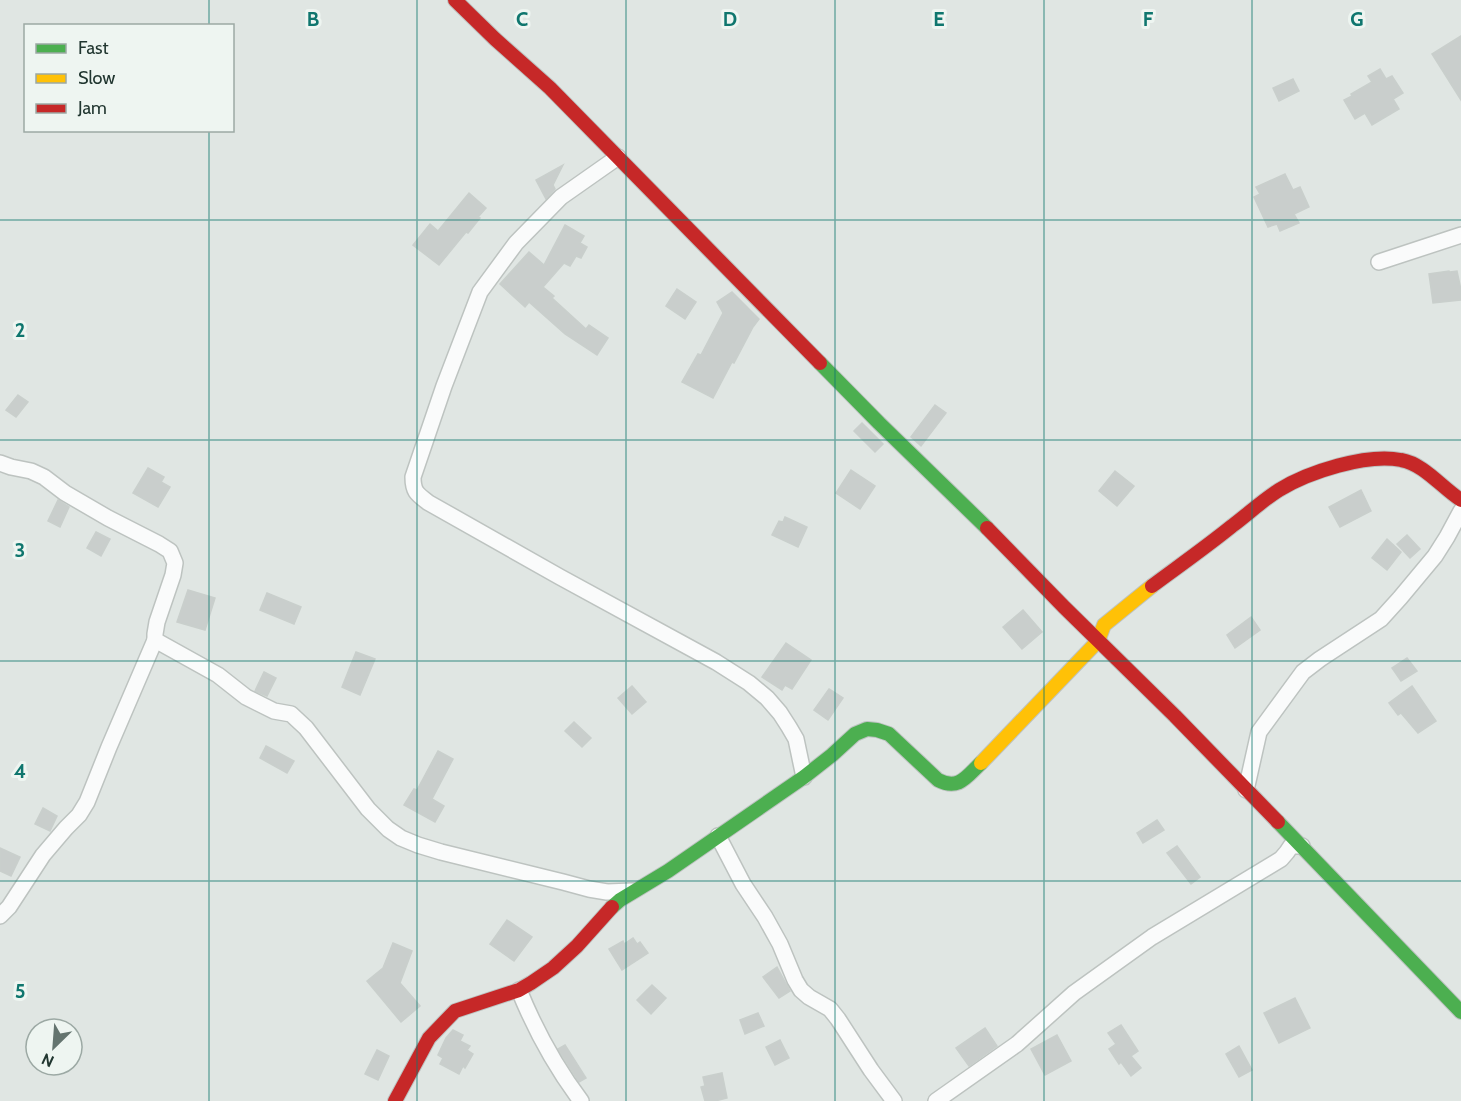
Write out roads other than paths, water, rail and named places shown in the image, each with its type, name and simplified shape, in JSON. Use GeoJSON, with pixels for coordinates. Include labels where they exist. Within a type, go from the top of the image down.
{"type":"FeatureCollection","features":[{"type":"Feature","properties":{"kind":"street"},"geometry":{"type":"LineString","coordinates":[[455,0],[550,88],[879,423],[1175,716],[1461,1012]]}},
{"type":"Feature","properties":{"kind":"street"},"geometry":{"type":"LineString","coordinates":[[618,157],[561,197],[516,243],[480,292],[424,444],[413,477],[413,487],[429,503],[705,656],[749,683],[767,698],[789,727],[796,740],[804,777]]}},
{"type":"Feature","properties":{"kind":"street"},"geometry":{"type":"LineString","coordinates":[[1379,262],[1461,236]]}},
{"type":"Feature","properties":{"kind":"street"},"geometry":{"type":"LineString","coordinates":[[394,1101],[429,1038],[455,1011],[519,990],[553,968],[620,900],[668,871],[804,777],[855,734],[867,729],[889,734],[938,780],[947,785],[956,785],[962,781],[996,749],[1098,641],[1104,625],[1145,591],[1279,490],[1292,483],[1358,460],[1397,458],[1420,466],[1461,500]]}},
{"type":"Feature","properties":{"kind":"street"},"geometry":{"type":"LineString","coordinates":[[0,463],[44,477],[82,503],[170,551],[175,563],[157,622],[155,640],[87,802],[79,815],[43,855],[9,907],[0,916]]}},
{"type":"Feature","properties":{"kind":"street"},"geometry":{"type":"LineString","coordinates":[[1246,790],[1259,732],[1303,672],[1320,658],[1381,619],[1435,556],[1461,512]]}},
{"type":"Feature","properties":{"kind":"street"},"geometry":{"type":"LineString","coordinates":[[155,640],[218,675],[246,697],[274,711],[291,714],[306,728],[368,809],[388,829],[401,838],[441,852],[589,889],[607,892],[635,891]]}},
{"type":"Feature","properties":{"kind":"street"},"geometry":{"type":"LineString","coordinates":[[718,836],[743,884],[780,944],[801,990],[830,1009],[894,1101]]}},
{"type":"Feature","properties":{"kind":"street"},"geometry":{"type":"LineString","coordinates":[[936,1101],[1017,1044],[1074,993],[1152,937],[1281,859],[1291,846],[1302,846]]}},
{"type":"Feature","properties":{"kind":"street"},"geometry":{"type":"LineString","coordinates":[[519,990],[547,1050],[581,1101]]}}]}
